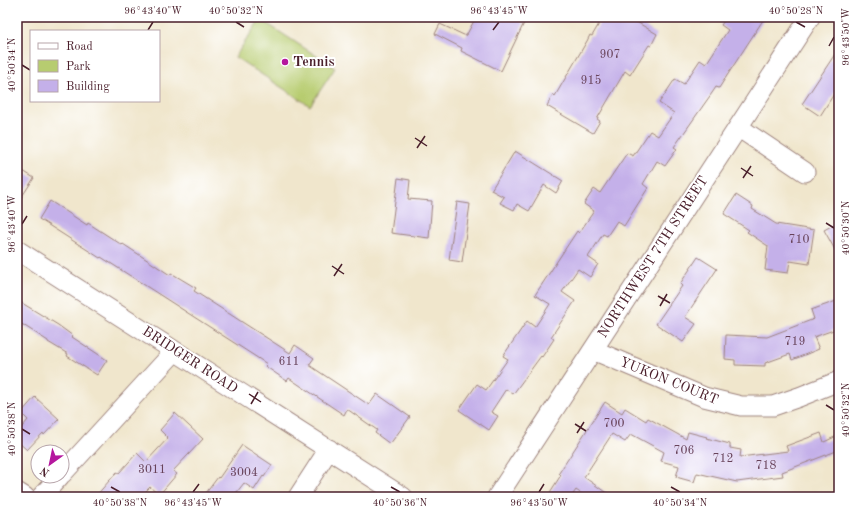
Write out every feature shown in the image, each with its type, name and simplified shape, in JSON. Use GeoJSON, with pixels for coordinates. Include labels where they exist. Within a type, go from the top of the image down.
{"type":"FeatureCollection","features":[{"type":"Feature","properties":{"kind":"street","name":"NORTHWEST 7TH STREET"},"geometry":{"type":"LineString","coordinates":[[497,497],[810,17]]}},
{"type":"Feature","properties":{"kind":"street"},"geometry":{"type":"LineString","coordinates":[[738,127],[805,172]]}},
{"type":"Feature","properties":{"kind":"street","name":"BRIDGER ROAD"},"geometry":{"type":"LineString","coordinates":[[17,250],[403,497]]}},
{"type":"Feature","properties":{"kind":"street","name":"YUKON COURT"},"geometry":{"type":"LineString","coordinates":[[593,350],[704,397],[741,406],[774,406],[839,381]]}},
{"type":"Feature","properties":{"kind":"street"},"geometry":{"type":"LineString","coordinates":[[70,465],[175,351]]}},
{"type":"Feature","properties":{"kind":"street"},"geometry":{"type":"LineString","coordinates":[[298,497],[328,449]]}},
{"type":"Feature","properties":{"kind":"street"},"geometry":{"type":"LineString","coordinates":[[41,497],[53,484]]}},
{"type":"Feature","properties":{"kind":"street"},"geometry":{"type":"LineString","coordinates":[[17,492],[25,497]]}},
{"type":"Feature","properties":{"kind":"green space","name":"Tennis"},"geometry":{"type":"Polygon","coordinates":[[[260,19],[335,68],[310,106],[235,57],[260,19]]]}},
{"type":"Feature","properties":{"kind":"building"},"geometry":{"type":"Polygon","coordinates":[[[476,17],[511,17],[524,23],[501,71],[461,51],[462,48],[435,34],[440,24],[466,36],[476,17]]]}},
{"type":"Feature","properties":{"kind":"building"},"geometry":{"type":"Polygon","coordinates":[[[603,17],[628,17],[657,34],[651,46],[649,45],[630,75],[625,71],[597,119],[600,121],[593,133],[547,106],[553,94],[555,96],[590,35],[592,36],[603,17]]]}},
{"type":"Feature","properties":{"kind":"building"},"geometry":{"type":"Polygon","coordinates":[[[727,17],[765,17],[719,88],[716,87],[674,147],[677,149],[665,166],[657,161],[643,184],[648,188],[624,226],[617,221],[607,236],[603,234],[588,257],[598,264],[590,277],[578,269],[562,292],[575,301],[551,337],[554,339],[542,357],[541,356],[513,394],[506,389],[491,412],[498,416],[489,430],[459,410],[477,384],[486,390],[508,359],[503,356],[527,321],[535,327],[550,304],[535,295],[577,231],[579,233],[594,211],[584,204],[594,189],[600,193],[627,153],[633,156],[650,131],[658,136],[674,113],[659,103],[675,79],[684,84],[700,60],[706,64],[728,30],[721,25],[727,17]]]}},
{"type":"Feature","properties":{"kind":"building"},"geometry":{"type":"Polygon","coordinates":[[[839,48],[839,86],[820,116],[802,104],[839,48]]]}},
{"type":"Feature","properties":{"kind":"building"},"geometry":{"type":"Polygon","coordinates":[[[515,151],[563,181],[556,193],[544,185],[529,211],[517,204],[514,210],[500,203],[504,197],[491,190],[515,151]]]}},
{"type":"Feature","properties":{"kind":"building"},"geometry":{"type":"Polygon","coordinates":[[[23,171],[34,178],[17,204],[17,180],[23,171]]]}},
{"type":"Feature","properties":{"kind":"building"},"geometry":{"type":"Polygon","coordinates":[[[398,178],[410,180],[408,199],[432,201],[429,238],[391,233],[398,178]]]}},
{"type":"Feature","properties":{"kind":"building"},"geometry":{"type":"Polygon","coordinates":[[[736,195],[753,206],[752,209],[776,224],[814,230],[809,264],[790,261],[788,273],[765,270],[768,246],[747,232],[749,230],[724,214],[736,195]]]}},
{"type":"Feature","properties":{"kind":"building"},"geometry":{"type":"Polygon","coordinates":[[[50,201],[87,225],[88,223],[122,245],[123,244],[170,275],[171,273],[196,288],[194,291],[290,353],[295,345],[314,358],[309,365],[369,405],[377,394],[410,417],[390,444],[375,433],[377,430],[347,409],[344,415],[289,378],[287,381],[265,366],[267,364],[101,257],[100,258],[39,219],[50,201]]]}},
{"type":"Feature","properties":{"kind":"building"},"geometry":{"type":"Polygon","coordinates":[[[457,202],[470,204],[462,262],[449,260],[457,202]]]}},
{"type":"Feature","properties":{"kind":"building"},"geometry":{"type":"Polygon","coordinates":[[[839,222],[839,257],[824,230],[839,222]]]}},
{"type":"Feature","properties":{"kind":"building"},"geometry":{"type":"Polygon","coordinates":[[[698,257],[717,269],[685,317],[696,324],[683,342],[656,324],[682,286],[680,284],[698,257]]]}},
{"type":"Feature","properties":{"kind":"building"},"geometry":{"type":"Polygon","coordinates":[[[17,300],[58,325],[73,336],[72,337],[107,360],[97,375],[17,321],[17,300]]]}},
{"type":"Feature","properties":{"kind":"building"},"geometry":{"type":"Polygon","coordinates":[[[839,300],[839,328],[814,337],[819,349],[792,360],[790,354],[765,363],[765,366],[735,365],[735,360],[725,359],[726,335],[767,337],[814,319],[811,310],[839,300]]]}},
{"type":"Feature","properties":{"kind":"building"},"geometry":{"type":"Polygon","coordinates":[[[35,397],[59,419],[44,435],[43,433],[33,444],[30,444],[30,447],[27,450],[17,441],[17,433],[28,420],[21,413],[35,397]]]}},
{"type":"Feature","properties":{"kind":"building"},"geometry":{"type":"Polygon","coordinates":[[[605,402],[622,413],[625,408],[646,421],[648,418],[686,439],[688,432],[730,444],[730,448],[741,450],[740,457],[788,451],[786,446],[821,433],[824,442],[839,435],[839,450],[782,472],[783,476],[737,482],[697,473],[694,482],[676,477],[679,466],[661,461],[664,452],[631,434],[625,442],[612,434],[584,477],[612,497],[586,497],[576,490],[571,497],[547,497],[561,475],[559,473],[605,402]]]}},
{"type":"Feature","properties":{"kind":"building"},"geometry":{"type":"Polygon","coordinates":[[[175,413],[203,439],[173,471],[177,474],[159,495],[150,487],[140,497],[95,497],[117,472],[119,473],[137,453],[146,462],[168,438],[160,430],[175,413]]]}},
{"type":"Feature","properties":{"kind":"building"},"geometry":{"type":"Polygon","coordinates":[[[242,445],[272,465],[264,477],[263,476],[254,490],[244,483],[233,497],[203,497],[218,477],[219,478],[242,445]]]}},
{"type":"Feature","properties":{"kind":"place","name":"Tennis"},"geometry":{"type":"Point","coordinates":[285,62]}}]}
